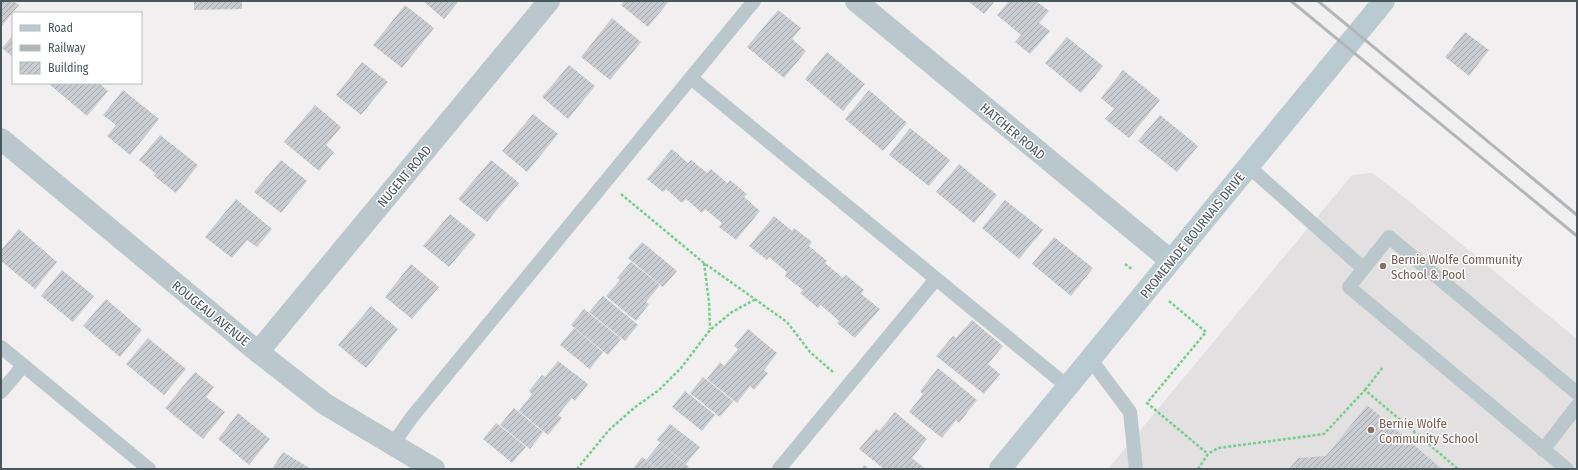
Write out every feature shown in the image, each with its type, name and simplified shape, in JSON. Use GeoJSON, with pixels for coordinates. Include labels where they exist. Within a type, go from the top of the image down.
{"type":"FeatureCollection","features":[{"type":"Feature","properties":{"kind":"street","name":"NUGENT ROAD"},"geometry":{"type":"LineString","coordinates":[[258,352],[549,1]]}},
{"type":"Feature","properties":{"kind":"street","name":"HATCHER ROAD"},"geometry":{"type":"LineString","coordinates":[[856,1],[1170,260]]}},
{"type":"Feature","properties":{"kind":"street","name":"PROMENADE BOURNAIS DRIVE"},"geometry":{"type":"LineString","coordinates":[[1000,469],[1067,386],[1091,360],[1170,260],[1384,1]]}},
{"type":"Feature","properties":{"kind":"street","name":"ROUGEAU AVENUE"},"geometry":{"type":"LineString","coordinates":[[1,139],[258,352],[325,404],[434,469]]}},
{"type":"Feature","properties":{"kind":"lane"},"geometry":{"type":"LineString","coordinates":[[393,444],[417,410],[754,1]]}},
{"type":"Feature","properties":{"kind":"lane"},"geometry":{"type":"LineString","coordinates":[[691,78],[1067,386]]}},
{"type":"Feature","properties":{"kind":"lane"},"geometry":{"type":"LineString","coordinates":[[1248,166],[1363,268]]}},
{"type":"Feature","properties":{"kind":"lane"},"geometry":{"type":"LineString","coordinates":[[1567,469],[1349,287],[1389,237],[1577,393]]}},
{"type":"Feature","properties":{"kind":"lane"},"geometry":{"type":"LineString","coordinates":[[779,469],[936,279]]}},
{"type":"Feature","properties":{"kind":"lane"},"geometry":{"type":"LineString","coordinates":[[1,347],[149,469]]}},
{"type":"Feature","properties":{"kind":"lane"},"geometry":{"type":"LineString","coordinates":[[1091,360],[1130,412],[1136,469]]}},
{"type":"Feature","properties":{"kind":"lane"},"geometry":{"type":"LineString","coordinates":[[1,392],[23,366]]}},
{"type":"Feature","properties":{"kind":"lane"},"geometry":{"type":"LineString","coordinates":[[1543,450],[1577,406]]}},
{"type":"Feature","properties":{"kind":"path"},"geometry":{"type":"LineString","coordinates":[[605,181],[704,263],[787,322],[810,352],[849,385]]}},
{"type":"Feature","properties":{"kind":"path"},"geometry":{"type":"LineString","coordinates":[[704,263],[709,302],[710,330]]}},
{"type":"Feature","properties":{"kind":"path"},"geometry":{"type":"LineString","coordinates":[[1125,264],[1136,272]]}},
{"type":"Feature","properties":{"kind":"path"},"geometry":{"type":"LineString","coordinates":[[1166,298],[1206,332],[1147,403],[1208,454]]}},
{"type":"Feature","properties":{"kind":"path"},"geometry":{"type":"LineString","coordinates":[[577,469],[609,430],[634,408],[659,390],[681,368],[710,330],[732,312],[756,299]]}},
{"type":"Feature","properties":{"kind":"path"},"geometry":{"type":"LineString","coordinates":[[1198,469],[1208,454],[1218,448],[1324,434],[1365,390],[1383,368]]}},
{"type":"Feature","properties":{"kind":"path"},"geometry":{"type":"LineString","coordinates":[[1365,390],[1458,469]]}},
{"type":"Feature","properties":{"kind":"shaded area","name":"Bernie Wolfe Community School & Pool"},"geometry":{"type":"Polygon","coordinates":[[[1372,173],[1399,193],[1577,339],[1577,469],[1108,469],[1352,175],[1372,173]]]}},
{"type":"Feature","properties":{"kind":"building"},"geometry":{"type":"Polygon","coordinates":[[[1,1],[13,1],[19,5],[1,27],[1,1]]]}},
{"type":"Feature","properties":{"kind":"building"},"geometry":{"type":"Polygon","coordinates":[[[194,1],[242,1],[242,9],[194,10],[194,1]]]}},
{"type":"Feature","properties":{"kind":"building"},"geometry":{"type":"Polygon","coordinates":[[[423,1],[459,1],[444,19],[423,1]]]}},
{"type":"Feature","properties":{"kind":"building"},"geometry":{"type":"Polygon","coordinates":[[[624,1],[669,1],[648,27],[621,5],[624,1]]]}},
{"type":"Feature","properties":{"kind":"building"},"geometry":{"type":"Polygon","coordinates":[[[968,1],[995,1],[984,14],[968,1]]]}},
{"type":"Feature","properties":{"kind":"building"},"geometry":{"type":"Polygon","coordinates":[[[1009,1],[1036,1],[1049,11],[1039,23],[1050,31],[1030,54],[1015,42],[1021,35],[997,15],[1009,1]]]}},
{"type":"Feature","properties":{"kind":"building"},"geometry":{"type":"Polygon","coordinates":[[[405,5],[434,28],[402,68],[373,45],[405,5]]]}},
{"type":"Feature","properties":{"kind":"building"},"geometry":{"type":"Polygon","coordinates":[[[778,10],[801,28],[792,39],[806,51],[784,78],[747,47],[778,10]]]}},
{"type":"Feature","properties":{"kind":"building"},"geometry":{"type":"Polygon","coordinates":[[[612,18],[641,42],[610,80],[581,57],[612,18]]]}},
{"type":"Feature","properties":{"kind":"building"},"geometry":{"type":"Polygon","coordinates":[[[1465,32],[1489,50],[1469,76],[1445,57],[1465,32]]]}},
{"type":"Feature","properties":{"kind":"building"},"geometry":{"type":"Polygon","coordinates":[[[12,36],[12,56],[2,48],[12,36]]]}},
{"type":"Feature","properties":{"kind":"building"},"geometry":{"type":"Polygon","coordinates":[[[1067,37],[1103,66],[1081,93],[1045,63],[1067,37]]]}},
{"type":"Feature","properties":{"kind":"building"},"geometry":{"type":"Polygon","coordinates":[[[827,52],[865,84],[843,111],[805,79],[827,52]]]}},
{"type":"Feature","properties":{"kind":"building"},"geometry":{"type":"Polygon","coordinates":[[[362,62],[388,82],[361,115],[336,95],[362,62]]]}},
{"type":"Feature","properties":{"kind":"building"},"geometry":{"type":"Polygon","coordinates":[[[569,65],[595,86],[568,119],[542,97],[569,65]]]}},
{"type":"Feature","properties":{"kind":"building"},"geometry":{"type":"Polygon","coordinates":[[[1123,70],[1160,100],[1129,138],[1105,119],[1114,109],[1101,98],[1123,70]]]}},
{"type":"Feature","properties":{"kind":"building"},"geometry":{"type":"Polygon","coordinates":[[[49,84],[100,84],[108,91],[87,116],[49,84]]]}},
{"type":"Feature","properties":{"kind":"building"},"geometry":{"type":"Polygon","coordinates":[[[123,90],[159,119],[130,155],[107,136],[116,125],[103,115],[123,90]]]}},
{"type":"Feature","properties":{"kind":"building"},"geometry":{"type":"Polygon","coordinates":[[[869,90],[907,123],[883,151],[845,119],[869,90]]]}},
{"type":"Feature","properties":{"kind":"building"},"geometry":{"type":"Polygon","coordinates":[[[315,105],[341,127],[326,145],[334,152],[319,171],[284,142],[315,105]]]}},
{"type":"Feature","properties":{"kind":"building"},"geometry":{"type":"Polygon","coordinates":[[[533,114],[558,134],[527,172],[502,151],[533,114]]]}},
{"type":"Feature","properties":{"kind":"building"},"geometry":{"type":"Polygon","coordinates":[[[1160,115],[1198,146],[1177,172],[1138,141],[1160,115]]]}},
{"type":"Feature","properties":{"kind":"building"},"geometry":{"type":"Polygon","coordinates":[[[910,128],[950,160],[929,186],[889,155],[910,128]]]}},
{"type":"Feature","properties":{"kind":"building"},"geometry":{"type":"Polygon","coordinates":[[[160,135],[198,165],[176,193],[154,176],[156,174],[139,160],[160,135]]]}},
{"type":"Feature","properties":{"kind":"building"},"geometry":{"type":"Polygon","coordinates":[[[672,149],[688,163],[691,160],[707,173],[711,169],[727,183],[718,195],[730,180],[747,194],[744,197],[760,211],[736,240],[719,227],[722,223],[705,209],[702,213],[686,199],[682,203],[666,189],[663,192],[647,179],[672,149]]]}},
{"type":"Feature","properties":{"kind":"building"},"geometry":{"type":"Polygon","coordinates":[[[281,160],[307,181],[281,213],[254,192],[281,160]]]}},
{"type":"Feature","properties":{"kind":"building"},"geometry":{"type":"Polygon","coordinates":[[[491,160],[519,183],[487,222],[458,199],[491,160]]]}},
{"type":"Feature","properties":{"kind":"building"},"geometry":{"type":"Polygon","coordinates":[[[959,164],[997,195],[974,223],[936,192],[959,164]]]}},
{"type":"Feature","properties":{"kind":"building"},"geometry":{"type":"Polygon","coordinates":[[[236,199],[272,229],[257,247],[247,240],[232,258],[205,237],[236,199]]]}},
{"type":"Feature","properties":{"kind":"building"},"geometry":{"type":"Polygon","coordinates":[[[1005,200],[1043,230],[1019,259],[982,228],[1005,200]]]}},
{"type":"Feature","properties":{"kind":"building"},"geometry":{"type":"Polygon","coordinates":[[[450,214],[476,235],[449,267],[423,246],[450,214]]]}},
{"type":"Feature","properties":{"kind":"building"},"geometry":{"type":"Polygon","coordinates":[[[774,216],[792,231],[794,228],[812,242],[809,246],[827,261],[825,263],[843,278],[846,275],[864,290],[861,294],[880,309],[855,338],[837,323],[839,321],[821,305],[818,308],[800,293],[803,290],[785,276],[787,272],[769,257],[767,260],[749,246],[774,216]]]}},
{"type":"Feature","properties":{"kind":"building"},"geometry":{"type":"Polygon","coordinates":[[[19,229],[57,262],[35,289],[1,261],[1,250],[19,229]]]}},
{"type":"Feature","properties":{"kind":"building"},"geometry":{"type":"Polygon","coordinates":[[[1054,237],[1093,268],[1071,296],[1032,264],[1054,237]]]}},
{"type":"Feature","properties":{"kind":"building"},"geometry":{"type":"Polygon","coordinates":[[[642,242],[677,271],[663,287],[628,258],[642,242]]]}},
{"type":"Feature","properties":{"kind":"building"},"geometry":{"type":"Polygon","coordinates":[[[631,262],[660,285],[646,302],[649,304],[636,321],[606,296],[620,280],[617,278],[631,262]]]}},
{"type":"Feature","properties":{"kind":"building"},"geometry":{"type":"Polygon","coordinates":[[[411,264],[439,287],[412,319],[385,297],[411,264]]]}},
{"type":"Feature","properties":{"kind":"building"},"geometry":{"type":"Polygon","coordinates":[[[62,270],[94,296],[73,322],[41,296],[62,270]]]}},
{"type":"Feature","properties":{"kind":"building"},"geometry":{"type":"Polygon","coordinates":[[[603,296],[638,325],[625,341],[589,312],[603,296]]]}},
{"type":"Feature","properties":{"kind":"building"},"geometry":{"type":"Polygon","coordinates":[[[106,299],[142,330],[120,357],[83,326],[106,299]]]}},
{"type":"Feature","properties":{"kind":"building"},"geometry":{"type":"Polygon","coordinates":[[[371,306],[398,329],[366,368],[338,345],[371,306]]]}},
{"type":"Feature","properties":{"kind":"building"},"geometry":{"type":"Polygon","coordinates":[[[584,309],[621,339],[608,355],[571,325],[584,309]]]}},
{"type":"Feature","properties":{"kind":"building"},"geometry":{"type":"Polygon","coordinates":[[[972,320],[1003,346],[988,364],[1000,374],[984,394],[936,356],[953,336],[956,338],[972,320]]]}},
{"type":"Feature","properties":{"kind":"building"},"geometry":{"type":"Polygon","coordinates":[[[574,328],[603,352],[590,369],[560,345],[574,328]]]}},
{"type":"Feature","properties":{"kind":"building"},"geometry":{"type":"Polygon","coordinates":[[[748,329],[777,353],[764,370],[768,373],[754,390],[750,386],[737,403],[707,379],[720,362],[724,366],[738,349],[734,346],[748,329]]]}},
{"type":"Feature","properties":{"kind":"building"},"geometry":{"type":"Polygon","coordinates":[[[148,338],[186,369],[164,395],[126,364],[148,338]]]}},
{"type":"Feature","properties":{"kind":"building"},"geometry":{"type":"Polygon","coordinates":[[[558,361],[588,384],[575,401],[572,398],[558,415],[562,418],[548,435],[519,411],[532,394],[529,391],[542,375],[545,377],[558,361]]]}},
{"type":"Feature","properties":{"kind":"building"},"geometry":{"type":"Polygon","coordinates":[[[938,368],[977,400],[959,423],[956,420],[942,438],[909,412],[923,394],[920,391],[938,368]]]}},
{"type":"Feature","properties":{"kind":"building"},"geometry":{"type":"Polygon","coordinates":[[[195,372],[214,387],[206,397],[225,412],[203,439],[165,408],[195,372]]]}},
{"type":"Feature","properties":{"kind":"building"},"geometry":{"type":"Polygon","coordinates":[[[703,377],[733,401],[720,417],[690,393],[703,377]]]}},
{"type":"Feature","properties":{"kind":"building"},"geometry":{"type":"Polygon","coordinates":[[[685,391],[715,415],[702,431],[672,407],[685,391]]]}},
{"type":"Feature","properties":{"kind":"building","name":"Bernie Wolfe Community School"},"geometry":{"type":"Polygon","coordinates":[[[1367,405],[1442,469],[1289,469],[1298,458],[1326,456],[1367,405]]]}},
{"type":"Feature","properties":{"kind":"building"},"geometry":{"type":"Polygon","coordinates":[[[514,408],[543,432],[530,449],[500,425],[514,408]]]}},
{"type":"Feature","properties":{"kind":"building"},"geometry":{"type":"Polygon","coordinates":[[[895,412],[927,439],[912,458],[924,468],[923,469],[884,469],[859,449],[876,429],[879,431],[895,412]]]}},
{"type":"Feature","properties":{"kind":"building"},"geometry":{"type":"Polygon","coordinates":[[[238,413],[270,439],[249,465],[218,439],[238,413]]]}},
{"type":"Feature","properties":{"kind":"building"},"geometry":{"type":"Polygon","coordinates":[[[496,423],[526,447],[512,463],[483,439],[496,423]]]}},
{"type":"Feature","properties":{"kind":"building"},"geometry":{"type":"Polygon","coordinates":[[[670,424],[700,447],[686,464],[657,440],[670,424]]]}},
{"type":"Feature","properties":{"kind":"building"},"geometry":{"type":"Polygon","coordinates":[[[660,443],[689,467],[688,469],[658,469],[646,460],[660,443]]]}},
{"type":"Feature","properties":{"kind":"building"},"geometry":{"type":"Polygon","coordinates":[[[283,452],[311,469],[272,469],[283,452]]]}},
{"type":"Feature","properties":{"kind":"building"},"geometry":{"type":"Polygon","coordinates":[[[642,457],[657,469],[633,469],[642,457]]]}},
{"type":"Feature","properties":{"kind":"building"},"geometry":{"type":"Polygon","coordinates":[[[864,465],[869,469],[861,469],[864,465]]]}},
{"type":"Feature","properties":{"kind":"railway"},"geometry":{"type":"LineString","coordinates":[[1291,1],[1577,236]]}},
{"type":"Feature","properties":{"kind":"railway"},"geometry":{"type":"LineString","coordinates":[[1318,1],[1577,215]]}},
{"type":"Feature","properties":{"kind":"place","name":"Bernie Wolfe Community School & Pool"},"geometry":{"type":"Point","coordinates":[1383,266]}},
{"type":"Feature","properties":{"kind":"place","name":"Bernie Wolfe Community School"},"geometry":{"type":"Point","coordinates":[1371,430]}}]}
